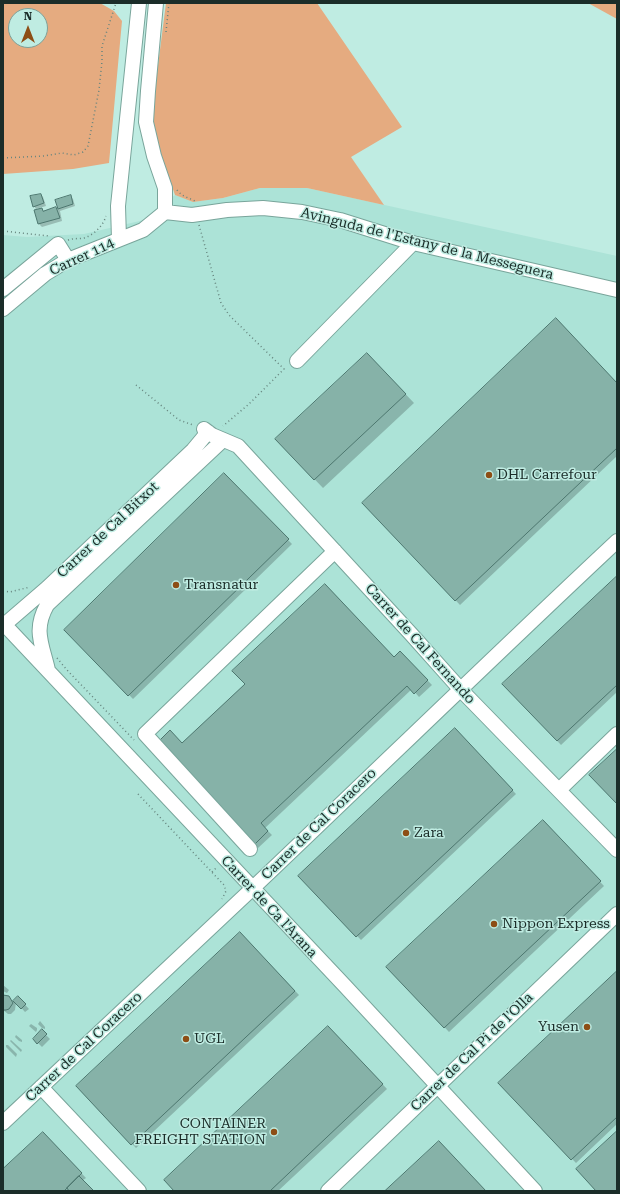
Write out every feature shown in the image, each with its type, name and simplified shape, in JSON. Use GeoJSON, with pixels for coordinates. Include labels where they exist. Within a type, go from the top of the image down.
{"type":"FeatureCollection","features":[{"type":"Feature","properties":{"kind":"street"},"geometry":{"type":"LineString","coordinates":[[119,239],[118,206],[139,3]]}},
{"type":"Feature","properties":{"kind":"street"},"geometry":{"type":"LineString","coordinates":[[156,3],[146,122],[154,156],[165,188],[165,212]]}},
{"type":"Feature","properties":{"kind":"street","name":"Avinguda de l'Estany de la Messeguera"},"geometry":{"type":"LineString","coordinates":[[165,212],[198,214],[227,210],[263,208],[302,212],[340,220],[413,243],[617,290]]}},
{"type":"Feature","properties":{"kind":"street","name":"Carrer 114"},"geometry":{"type":"LineString","coordinates":[[3,309],[45,274],[68,260],[143,230],[165,212]]}},
{"type":"Feature","properties":{"kind":"street"},"geometry":{"type":"LineString","coordinates":[[297,361],[413,243]]}},
{"type":"Feature","properties":{"kind":"street"},"geometry":{"type":"LineString","coordinates":[[3,289],[58,244],[68,260]]}},
{"type":"Feature","properties":{"kind":"street"},"geometry":{"type":"LineString","coordinates":[[49,672],[39,634],[41,614],[47,605],[212,434]]}},
{"type":"Feature","properties":{"kind":"street","name":"Carrer de Cal Fernando"},"geometry":{"type":"LineString","coordinates":[[212,434],[238,446],[461,690],[617,850]]}},
{"type":"Feature","properties":{"kind":"street","name":"Carrer de Cal Bitxot"},"geometry":{"type":"LineString","coordinates":[[6,626],[192,450],[212,434]]}},
{"type":"Feature","properties":{"kind":"street","name":"Carrer de Cal Coracero"},"geometry":{"type":"LineString","coordinates":[[3,1123],[252,889],[461,690],[508,643],[617,541]]}},
{"type":"Feature","properties":{"kind":"street"},"geometry":{"type":"LineString","coordinates":[[250,849],[145,734],[335,552]]}},
{"type":"Feature","properties":{"kind":"street","name":"Carrer de Ca l'Arana"},"geometry":{"type":"LineString","coordinates":[[6,626],[252,889],[345,986],[436,1086],[535,1191]]}},
{"type":"Feature","properties":{"kind":"street"},"geometry":{"type":"LineString","coordinates":[[559,790],[617,734]]}},
{"type":"Feature","properties":{"kind":"street","name":"Carrer de Cal Pi de l'Olla"},"geometry":{"type":"LineString","coordinates":[[328,1191],[617,914]]}},
{"type":"Feature","properties":{"kind":"street"},"geometry":{"type":"LineString","coordinates":[[41,1087],[140,1191]]}},
{"type":"Feature","properties":{"kind":"path"},"geometry":{"type":"LineString","coordinates":[[3,158],[44,156],[62,153],[74,154],[83,152],[88,146],[99,90],[102,46],[116,3]]}},
{"type":"Feature","properties":{"kind":"path"},"geometry":{"type":"LineString","coordinates":[[166,34],[169,3]]}},
{"type":"Feature","properties":{"kind":"path"},"geometry":{"type":"LineString","coordinates":[[136,385],[179,420],[212,434],[249,404],[284,369],[228,315],[221,303],[198,220],[198,202],[179,194],[175,187]]}},
{"type":"Feature","properties":{"kind":"path"},"geometry":{"type":"LineString","coordinates":[[3,231],[49,236],[58,244],[72,238],[85,238],[98,230],[103,224],[107,211]]}},
{"type":"Feature","properties":{"kind":"path"},"geometry":{"type":"LineString","coordinates":[[56,656],[67,670],[138,744]]}},
{"type":"Feature","properties":{"kind":"path"},"geometry":{"type":"LineString","coordinates":[[138,794],[224,885],[226,891]]}},
{"type":"Feature","properties":{"kind":"shaded area"},"geometry":{"type":"Polygon","coordinates":[[[3,3],[100,3],[114,11],[122,21],[109,163],[73,169],[3,174],[3,3]]]}},
{"type":"Feature","properties":{"kind":"shaded area"},"geometry":{"type":"Polygon","coordinates":[[[166,3],[317,3],[402,127],[351,157],[384,205],[307,188],[260,188],[223,198],[193,202],[175,195],[155,137],[153,116],[166,3]]]}},
{"type":"Feature","properties":{"kind":"shaded area"},"geometry":{"type":"Polygon","coordinates":[[[588,3],[617,3],[617,19],[588,3]]]}},
{"type":"Feature","properties":{"kind":"shaded area"},"geometry":{"type":"Polygon","coordinates":[[[260,188],[307,188],[617,256],[617,1191],[3,1191],[3,235],[27,237],[84,234],[144,220],[175,195],[193,202],[223,198],[260,188]]]}},
{"type":"Feature","properties":{"kind":"building"},"geometry":{"type":"Polygon","coordinates":[[[41,194],[44,203],[33,207],[30,196],[41,194]]]}},
{"type":"Feature","properties":{"kind":"building"},"geometry":{"type":"Polygon","coordinates":[[[71,195],[73,204],[58,209],[55,200],[71,195]]]}},
{"type":"Feature","properties":{"kind":"building"},"geometry":{"type":"Polygon","coordinates":[[[56,207],[60,218],[38,224],[34,210],[42,208],[43,211],[56,207]]]}},
{"type":"Feature","properties":{"kind":"building","name":"DHL Carrefour"},"geometry":{"type":"Polygon","coordinates":[[[556,318],[617,383],[617,448],[455,601],[362,503],[556,318]]]}},
{"type":"Feature","properties":{"kind":"building"},"geometry":{"type":"Polygon","coordinates":[[[367,353],[406,394],[314,480],[275,439],[367,353]]]}},
{"type":"Feature","properties":{"kind":"building","name":"Transnatur"},"geometry":{"type":"Polygon","coordinates":[[[224,473],[289,539],[128,696],[64,630],[224,473]]]}},
{"type":"Feature","properties":{"kind":"building"},"geometry":{"type":"Polygon","coordinates":[[[617,576],[617,685],[557,741],[502,684],[617,576]]]}},
{"type":"Feature","properties":{"kind":"building"},"geometry":{"type":"Polygon","coordinates":[[[325,584],[394,657],[400,651],[428,680],[414,694],[407,686],[261,823],[268,831],[254,845],[157,743],[170,730],[182,743],[245,684],[232,671],[325,584]]]}},
{"type":"Feature","properties":{"kind":"building","name":"Zara"},"geometry":{"type":"Polygon","coordinates":[[[455,728],[513,790],[356,937],[298,876],[455,728]]]}},
{"type":"Feature","properties":{"kind":"building"},"geometry":{"type":"Polygon","coordinates":[[[617,749],[617,804],[589,775],[617,749]]]}},
{"type":"Feature","properties":{"kind":"building","name":"Nippon Express"},"geometry":{"type":"Polygon","coordinates":[[[543,820],[601,881],[444,1028],[386,967],[543,820]]]}},
{"type":"Feature","properties":{"kind":"building","name":"UGL"},"geometry":{"type":"Polygon","coordinates":[[[240,932],[295,991],[131,1145],[76,1086],[240,932]]]}},
{"type":"Feature","properties":{"kind":"building","name":"Yusen"},"geometry":{"type":"Polygon","coordinates":[[[617,971],[617,1117],[571,1160],[498,1083],[617,971]]]}},
{"type":"Feature","properties":{"kind":"building"},"geometry":{"type":"Polygon","coordinates":[[[3,995],[9,996],[13,1003],[9,1009],[6,1010],[3,1010],[3,995]]]}},
{"type":"Feature","properties":{"kind":"building"},"geometry":{"type":"Polygon","coordinates":[[[18,996],[26,1004],[21,1009],[13,1001],[18,996]]]}},
{"type":"Feature","properties":{"kind":"building","name":"CONTAINER FREIGHT STATION"},"geometry":{"type":"Polygon","coordinates":[[[328,1026],[383,1084],[270,1191],[174,1191],[164,1180],[328,1026]]]}},
{"type":"Feature","properties":{"kind":"building"},"geometry":{"type":"Polygon","coordinates":[[[42,1029],[47,1034],[37,1044],[33,1039],[42,1029]]]}},
{"type":"Feature","properties":{"kind":"building"},"geometry":{"type":"Polygon","coordinates":[[[617,1131],[617,1191],[596,1191],[576,1169],[617,1131]]]}},
{"type":"Feature","properties":{"kind":"building"},"geometry":{"type":"Polygon","coordinates":[[[43,1132],[82,1173],[64,1191],[3,1191],[3,1169],[43,1132]]]}},
{"type":"Feature","properties":{"kind":"building"},"geometry":{"type":"Polygon","coordinates":[[[439,1141],[486,1191],[385,1191],[439,1141]]]}},
{"type":"Feature","properties":{"kind":"building"},"geometry":{"type":"Polygon","coordinates":[[[79,1176],[94,1191],[69,1191],[67,1188],[79,1176]]]}},
{"type":"Feature","properties":{"kind":"place","name":"DHL Carrefour"},"geometry":{"type":"Point","coordinates":[489,475]}},
{"type":"Feature","properties":{"kind":"place","name":"Transnatur"},"geometry":{"type":"Point","coordinates":[176,585]}},
{"type":"Feature","properties":{"kind":"place","name":"Zara"},"geometry":{"type":"Point","coordinates":[406,833]}},
{"type":"Feature","properties":{"kind":"place","name":"Nippon Express"},"geometry":{"type":"Point","coordinates":[494,924]}},
{"type":"Feature","properties":{"kind":"place","name":"Yusen"},"geometry":{"type":"Point","coordinates":[587,1027]}},
{"type":"Feature","properties":{"kind":"place","name":"UGL"},"geometry":{"type":"Point","coordinates":[186,1039]}},
{"type":"Feature","properties":{"kind":"place","name":"CONTAINER FREIGHT STATION"},"geometry":{"type":"Point","coordinates":[274,1132]}}]}
